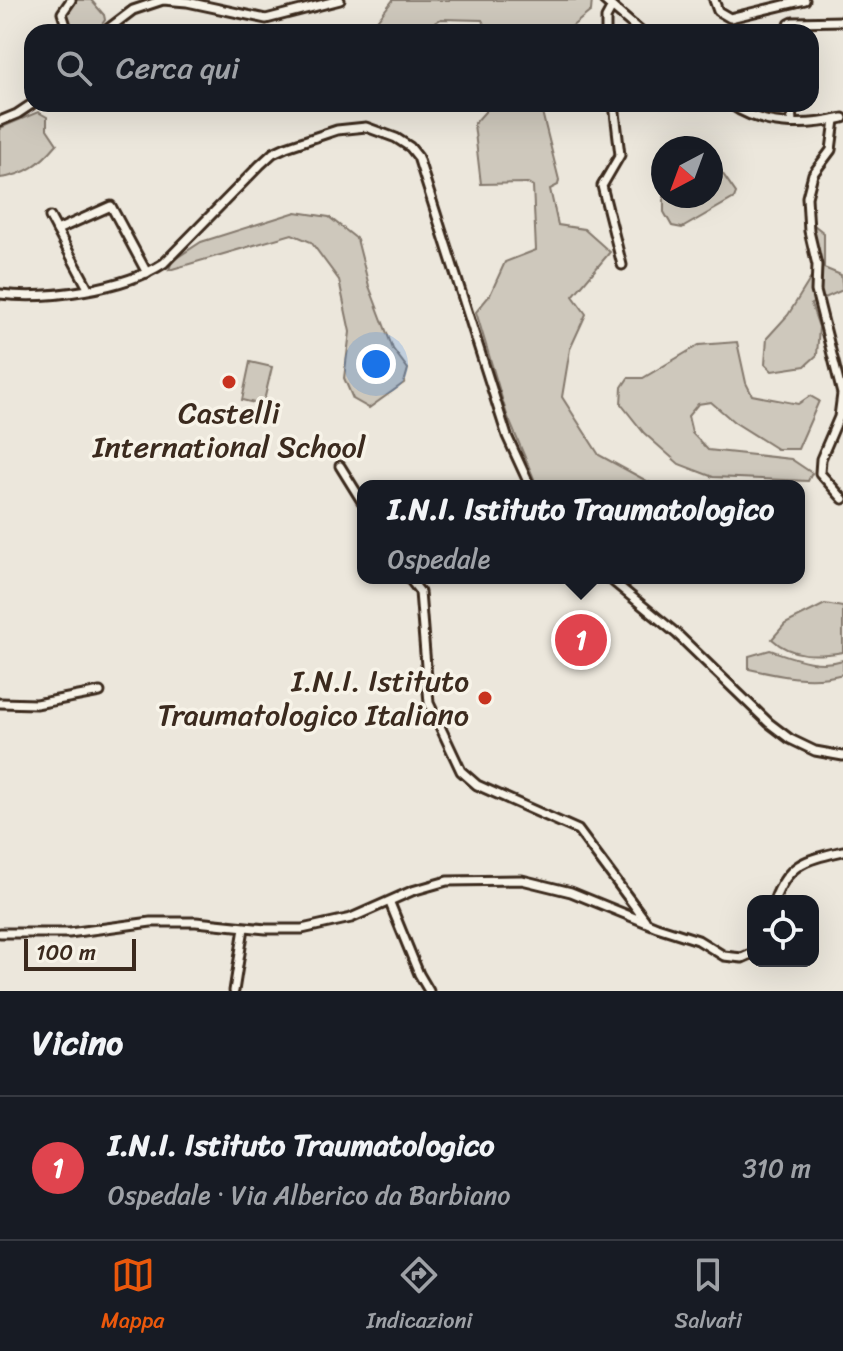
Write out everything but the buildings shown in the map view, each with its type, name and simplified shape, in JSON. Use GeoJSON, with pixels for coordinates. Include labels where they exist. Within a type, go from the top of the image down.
{"type":"FeatureCollection","features":[{"type":"Feature","properties":{"kind":"street"},"geometry":{"type":"LineString","coordinates":[[65,24],[62,13],[71,0]]}},
{"type":"Feature","properties":{"kind":"street"},"geometry":{"type":"LineString","coordinates":[[115,24],[133,10],[163,0],[266,19],[340,0]]}},
{"type":"Feature","properties":{"kind":"street"},"geometry":{"type":"LineString","coordinates":[[604,0],[632,24]]}},
{"type":"Feature","properties":{"kind":"street"},"geometry":{"type":"LineString","coordinates":[[714,0],[718,11],[730,18],[805,0]]}},
{"type":"Feature","properties":{"kind":"street"},"geometry":{"type":"LineString","coordinates":[[606,24],[612,7]]}},
{"type":"Feature","properties":{"kind":"street"},"geometry":{"type":"LineString","coordinates":[[789,24],[842,21]]}},
{"type":"Feature","properties":{"kind":"street"},"geometry":{"type":"LineString","coordinates":[[0,121],[24,109]]}},
{"type":"Feature","properties":{"kind":"street"},"geometry":{"type":"LineString","coordinates":[[615,112],[620,155],[602,186],[622,265]]}},
{"type":"Feature","properties":{"kind":"street"},"geometry":{"type":"LineString","coordinates":[[743,112],[767,122],[839,119],[831,150],[813,174],[807,197],[809,231],[817,265],[816,291],[840,369],[842,394],[842,407],[820,468],[824,480],[843,499]]}},
{"type":"Feature","properties":{"kind":"street"},"geometry":{"type":"LineString","coordinates":[[791,112],[792,123]]}},
{"type":"Feature","properties":{"kind":"street"},"geometry":{"type":"LineString","coordinates":[[0,294],[41,296],[147,273],[164,263],[273,153],[337,130],[352,127],[374,129],[396,138],[418,157],[507,436],[527,480]]}},
{"type":"Feature","properties":{"kind":"street"},"geometry":{"type":"LineString","coordinates":[[57,230],[111,206],[147,273]]}},
{"type":"Feature","properties":{"kind":"street"},"geometry":{"type":"LineString","coordinates":[[50,217],[88,288]]}},
{"type":"Feature","properties":{"kind":"street"},"geometry":{"type":"LineString","coordinates":[[340,466],[357,493]]}},
{"type":"Feature","properties":{"kind":"street"},"geometry":{"type":"LineString","coordinates":[[414,584],[420,592],[429,703],[461,771],[477,785],[578,830],[647,922]]}},
{"type":"Feature","properties":{"kind":"street"},"geometry":{"type":"LineString","coordinates":[[616,584],[677,634],[769,723],[790,739],[815,751],[843,756]]}},
{"type":"Feature","properties":{"kind":"street"},"geometry":{"type":"LineString","coordinates":[[0,703],[36,704],[100,692]]}},
{"type":"Feature","properties":{"kind":"street"},"geometry":{"type":"LineString","coordinates":[[776,895],[782,879],[802,863],[843,851]]}},
{"type":"Feature","properties":{"kind":"street"},"geometry":{"type":"LineString","coordinates":[[0,933],[69,933],[151,922],[196,922],[285,930],[351,918],[412,891],[447,881],[522,880],[571,892],[698,940],[724,956],[747,956]]}},
{"type":"Feature","properties":{"kind":"street"},"geometry":{"type":"LineString","coordinates":[[390,903],[429,991]]}},
{"type":"Feature","properties":{"kind":"street"},"geometry":{"type":"LineString","coordinates":[[234,991],[244,928]]}},
{"type":"Feature","properties":{"kind":"shaded area"},"geometry":{"type":"Polygon","coordinates":[[[74,0],[91,0],[105,20],[102,24],[69,24],[69,9],[74,0]]]}},
{"type":"Feature","properties":{"kind":"shaded area"},"geometry":{"type":"Polygon","coordinates":[[[393,0],[592,0],[591,11],[575,24],[484,24],[482,20],[441,19],[433,24],[374,24],[393,0]]]}},
{"type":"Feature","properties":{"kind":"shaded area"},"geometry":{"type":"Polygon","coordinates":[[[38,112],[47,117],[47,129],[57,144],[32,167],[0,178],[0,128],[38,112]]]}},
{"type":"Feature","properties":{"kind":"shaded area"},"geometry":{"type":"Polygon","coordinates":[[[485,112],[542,112],[559,180],[558,185],[550,189],[558,225],[584,229],[610,252],[573,296],[586,314],[570,349],[562,397],[599,455],[645,480],[534,480],[507,415],[476,312],[490,295],[505,262],[536,250],[533,186],[528,183],[481,184],[474,124],[485,112]]]}},
{"type":"Feature","properties":{"kind":"shaded area"},"geometry":{"type":"Polygon","coordinates":[[[723,174],[736,193],[734,198],[723,204],[723,174]]]}},
{"type":"Feature","properties":{"kind":"shaded area"},"geometry":{"type":"Polygon","coordinates":[[[664,208],[717,208],[682,228],[672,226],[664,208]]]}},
{"type":"Feature","properties":{"kind":"shaded area"},"geometry":{"type":"Polygon","coordinates":[[[296,212],[329,217],[357,239],[369,286],[393,349],[408,369],[404,383],[369,408],[353,399],[344,378],[350,332],[339,280],[311,242],[292,234],[169,270],[172,261],[201,242],[296,212]]]}},
{"type":"Feature","properties":{"kind":"shaded area"},"geometry":{"type":"Polygon","coordinates":[[[814,225],[824,233],[824,268],[841,275],[843,290],[811,304],[819,327],[817,355],[805,366],[772,371],[765,364],[767,338],[788,315],[814,273],[807,227],[814,225]]]}},
{"type":"Feature","properties":{"kind":"shaded area"},"geometry":{"type":"Polygon","coordinates":[[[737,342],[746,383],[752,395],[798,404],[810,396],[819,401],[798,449],[777,449],[734,422],[711,402],[698,404],[688,416],[692,433],[708,450],[791,459],[812,473],[808,481],[713,477],[679,464],[644,433],[621,404],[622,387],[628,378],[643,378],[699,345],[737,342]]]}},
{"type":"Feature","properties":{"kind":"shaded area"},"geometry":{"type":"Polygon","coordinates":[[[250,362],[272,367],[263,405],[242,400],[250,362]]]}},
{"type":"Feature","properties":{"kind":"shaded area"},"geometry":{"type":"Polygon","coordinates":[[[825,604],[843,607],[843,652],[797,653],[772,639],[785,624],[825,604]]]}},
{"type":"Feature","properties":{"kind":"shaded area"},"geometry":{"type":"Polygon","coordinates":[[[770,650],[815,662],[843,660],[843,674],[807,678],[749,669],[749,656],[770,650]]]}},
{"type":"Feature","properties":{"kind":"place","name":"Castelli International School"},"geometry":{"type":"Point","coordinates":[229,382]}},
{"type":"Feature","properties":{"kind":"place","name":"I.N.I. Istituto Traumatologico"},"geometry":{"type":"Point","coordinates":[581,640]}},
{"type":"Feature","properties":{"kind":"place","name":"I.N.I. Istituto Traumatologico Italiano"},"geometry":{"type":"Point","coordinates":[485,698]}}]}
